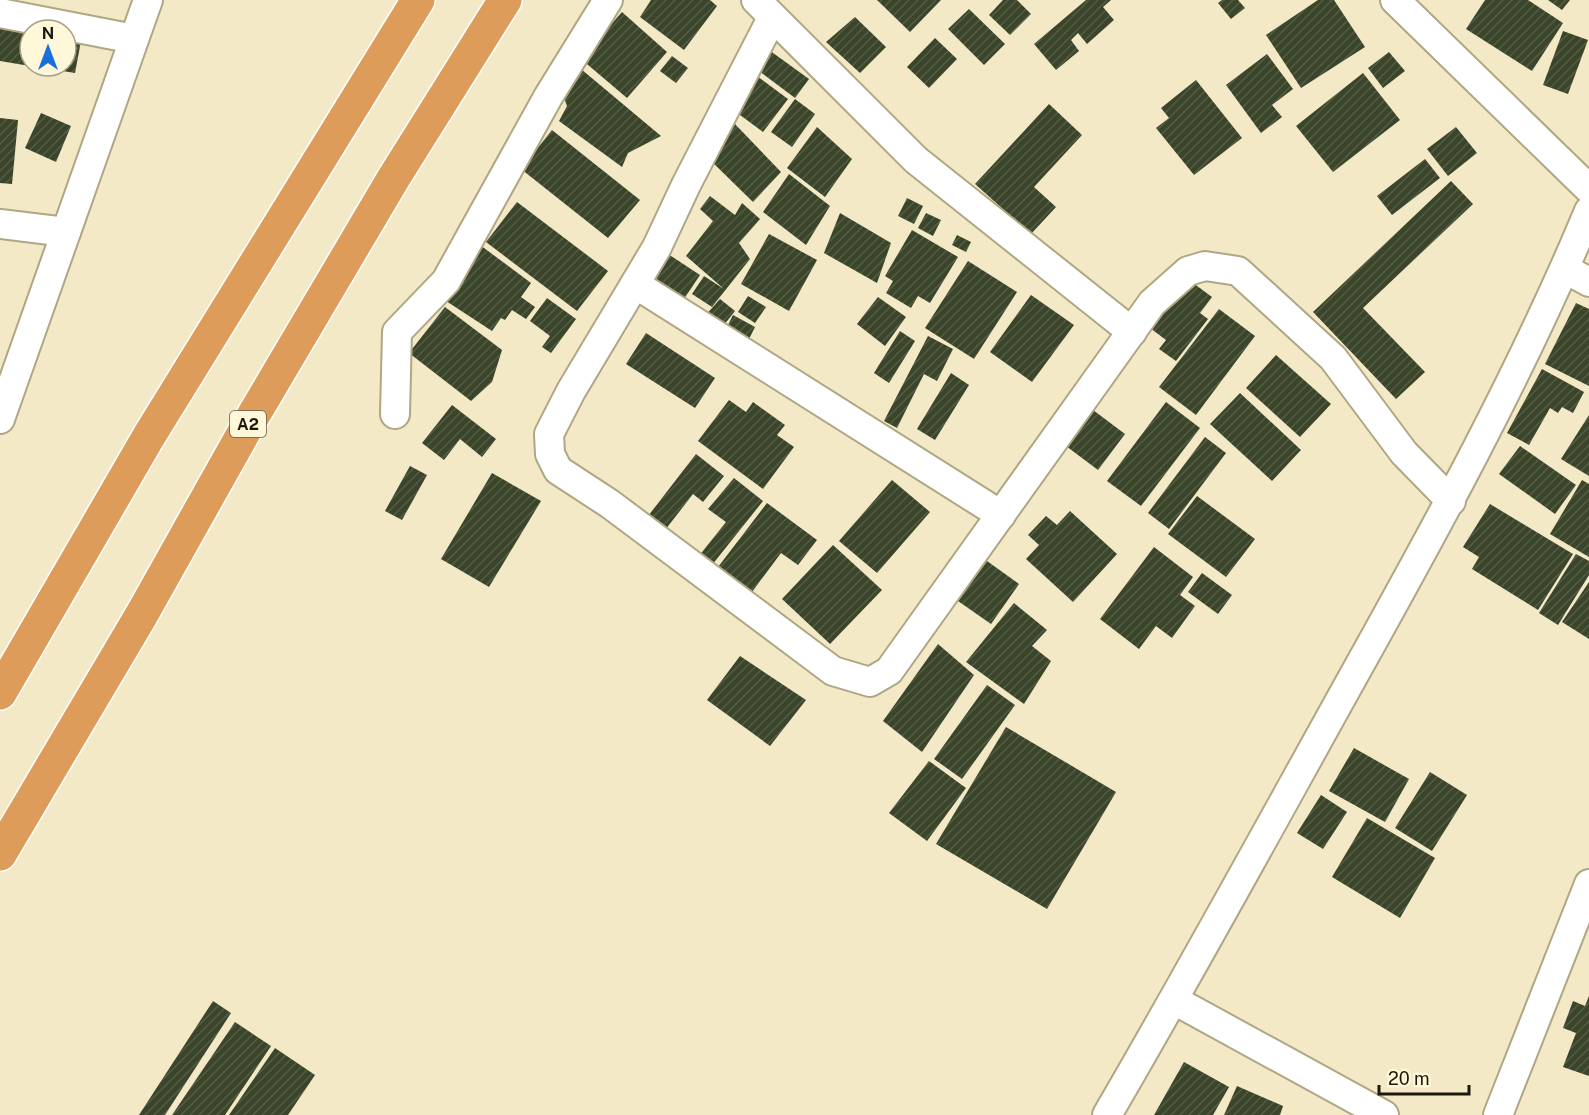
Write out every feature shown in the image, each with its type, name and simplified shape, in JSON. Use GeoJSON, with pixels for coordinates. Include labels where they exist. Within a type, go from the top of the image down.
{"type":"FeatureCollection","features":[{"type":"Feature","properties":{"kind":"highway"},"geometry":{"type":"LineString","coordinates":[[0,693],[149,436],[418,0]]}},
{"type":"Feature","properties":{"kind":"highway","name":"A2"},"geometry":{"type":"LineString","coordinates":[[0,854],[141,614],[277,375],[393,179],[505,0]]}},
{"type":"Feature","properties":{"kind":"street"},"geometry":{"type":"LineString","coordinates":[[0,419],[148,0]]}},
{"type":"Feature","properties":{"kind":"street"},"geometry":{"type":"LineString","coordinates":[[395,414],[397,332],[446,281],[548,97],[608,0]]}},
{"type":"Feature","properties":{"kind":"street"},"geometry":{"type":"LineString","coordinates":[[1395,0],[1589,189]]}},
{"type":"Feature","properties":{"kind":"street"},"geometry":{"type":"LineString","coordinates":[[1131,332],[916,160],[764,9],[657,247],[571,391],[549,434],[550,454],[558,470],[610,504],[833,671],[870,682],[889,671],[1152,303],[1188,272],[1205,266],[1238,271],[1333,358],[1404,453],[1451,501]]}},
{"type":"Feature","properties":{"kind":"street"},"geometry":{"type":"LineString","coordinates":[[0,13],[134,39]]}},
{"type":"Feature","properties":{"kind":"street"},"geometry":{"type":"LineString","coordinates":[[1107,1115],[1174,1000],[1577,275],[1589,211]]}},
{"type":"Feature","properties":{"kind":"street"},"geometry":{"type":"LineString","coordinates":[[0,224],[66,232]]}},
{"type":"Feature","properties":{"kind":"street"},"geometry":{"type":"LineString","coordinates":[[635,284],[1001,514]]}},
{"type":"Feature","properties":{"kind":"street"},"geometry":{"type":"LineString","coordinates":[[1498,1115],[1589,884]]}},
{"type":"Feature","properties":{"kind":"street"},"geometry":{"type":"LineString","coordinates":[[1174,1000],[1384,1115]]}},
{"type":"Feature","properties":{"kind":"building"},"geometry":{"type":"Polygon","coordinates":[[[651,0],[710,0],[717,6],[684,50],[640,17],[651,0]]]}},
{"type":"Feature","properties":{"kind":"building"},"geometry":{"type":"Polygon","coordinates":[[[877,0],[941,0],[910,32],[877,0]]]}},
{"type":"Feature","properties":{"kind":"building"},"geometry":{"type":"Polygon","coordinates":[[[1003,0],[1017,0],[1031,14],[1010,35],[989,15],[1003,0]]]}},
{"type":"Feature","properties":{"kind":"building"},"geometry":{"type":"Polygon","coordinates":[[[1086,0],[1111,0],[1103,7],[1114,20],[1087,44],[1078,33],[1071,40],[1079,51],[1056,70],[1034,44],[1086,0]]]}},
{"type":"Feature","properties":{"kind":"building"},"geometry":{"type":"Polygon","coordinates":[[[1222,0],[1238,0],[1245,8],[1231,19],[1218,3],[1222,0]]]}},
{"type":"Feature","properties":{"kind":"building"},"geometry":{"type":"Polygon","coordinates":[[[1318,0],[1334,0],[1365,47],[1301,88],[1266,35],[1318,0]]]}},
{"type":"Feature","properties":{"kind":"building"},"geometry":{"type":"Polygon","coordinates":[[[1485,0],[1528,0],[1563,23],[1532,71],[1466,29],[1485,0]]]}},
{"type":"Feature","properties":{"kind":"building"},"geometry":{"type":"Polygon","coordinates":[[[1548,0],[1570,0],[1562,10],[1548,0]]]}},
{"type":"Feature","properties":{"kind":"building"},"geometry":{"type":"Polygon","coordinates":[[[969,9],[1005,44],[984,65],[948,29],[969,9]]]}},
{"type":"Feature","properties":{"kind":"building"},"geometry":{"type":"Polygon","coordinates":[[[622,12],[667,52],[627,98],[581,59],[622,12]]]}},
{"type":"Feature","properties":{"kind":"building"},"geometry":{"type":"Polygon","coordinates":[[[855,17],[886,47],[860,73],[826,42],[855,17]]]}},
{"type":"Feature","properties":{"kind":"building"},"geometry":{"type":"Polygon","coordinates":[[[0,28],[18,31],[18,64],[0,61],[0,28]]]}},
{"type":"Feature","properties":{"kind":"building"},"geometry":{"type":"Polygon","coordinates":[[[1563,31],[1588,40],[1568,94],[1543,85],[1563,31]]]}},
{"type":"Feature","properties":{"kind":"building"},"geometry":{"type":"Polygon","coordinates":[[[935,38],[957,59],[929,88],[907,67],[935,38]]]}},
{"type":"Feature","properties":{"kind":"building"},"geometry":{"type":"Polygon","coordinates":[[[78,41],[81,41],[78,57],[78,41]]]}},
{"type":"Feature","properties":{"kind":"building"},"geometry":{"type":"Polygon","coordinates":[[[769,50],[809,79],[795,98],[755,68],[769,50]]]}},
{"type":"Feature","properties":{"kind":"building"},"geometry":{"type":"Polygon","coordinates":[[[1389,52],[1405,71],[1383,88],[1368,68],[1389,52]]]}},
{"type":"Feature","properties":{"kind":"building"},"geometry":{"type":"Polygon","coordinates":[[[1267,54],[1293,89],[1272,105],[1282,117],[1261,133],[1226,85],[1267,54]]]}},
{"type":"Feature","properties":{"kind":"building"},"geometry":{"type":"Polygon","coordinates":[[[672,56],[688,68],[676,83],[660,71],[672,56]]]}},
{"type":"Feature","properties":{"kind":"building"},"geometry":{"type":"Polygon","coordinates":[[[581,69],[661,136],[628,153],[622,167],[559,121],[567,106],[563,95],[581,69]]]}},
{"type":"Feature","properties":{"kind":"building"},"geometry":{"type":"Polygon","coordinates":[[[1363,73],[1400,120],[1333,172],[1296,126],[1363,73]]]}},
{"type":"Feature","properties":{"kind":"building"},"geometry":{"type":"Polygon","coordinates":[[[757,76],[788,99],[763,132],[732,109],[757,76]]]}},
{"type":"Feature","properties":{"kind":"building"},"geometry":{"type":"Polygon","coordinates":[[[1196,80],[1242,138],[1194,175],[1156,128],[1169,118],[1161,108],[1196,80]]]}},
{"type":"Feature","properties":{"kind":"building"},"geometry":{"type":"Polygon","coordinates":[[[795,99],[815,114],[792,147],[771,132],[795,99]]]}},
{"type":"Feature","properties":{"kind":"building"},"geometry":{"type":"Polygon","coordinates":[[[1049,104],[1082,135],[1034,187],[1056,207],[1031,234],[975,184],[1049,104]]]}},
{"type":"Feature","properties":{"kind":"building"},"geometry":{"type":"Polygon","coordinates":[[[41,113],[71,126],[56,162],[25,148],[41,113]]]}},
{"type":"Feature","properties":{"kind":"building"},"geometry":{"type":"Polygon","coordinates":[[[0,118],[18,120],[12,184],[0,183],[0,118]]]}},
{"type":"Feature","properties":{"kind":"building"},"geometry":{"type":"Polygon","coordinates":[[[734,123],[781,172],[753,202],[708,158],[734,123]]]}},
{"type":"Feature","properties":{"kind":"building"},"geometry":{"type":"Polygon","coordinates":[[[817,127],[852,159],[825,197],[787,168],[817,127]]]}},
{"type":"Feature","properties":{"kind":"building"},"geometry":{"type":"Polygon","coordinates":[[[1456,127],[1477,153],[1448,176],[1427,149],[1456,127]]]}},
{"type":"Feature","properties":{"kind":"building"},"geometry":{"type":"Polygon","coordinates":[[[552,130],[640,200],[608,238],[521,169],[552,130]]]}},
{"type":"Feature","properties":{"kind":"building"},"geometry":{"type":"Polygon","coordinates":[[[1425,159],[1440,178],[1392,215],[1377,196],[1425,159]]]}},
{"type":"Feature","properties":{"kind":"building"},"geometry":{"type":"Polygon","coordinates":[[[789,174],[830,206],[806,245],[763,212],[789,174]]]}},
{"type":"Feature","properties":{"kind":"building"},"geometry":{"type":"Polygon","coordinates":[[[1451,181],[1473,204],[1363,308],[1425,372],[1396,399],[1313,312],[1451,181]]]}},
{"type":"Feature","properties":{"kind":"building"},"geometry":{"type":"Polygon","coordinates":[[[710,196],[735,215],[742,203],[760,219],[739,243],[750,259],[712,307],[692,294],[704,276],[724,289],[686,256],[713,221],[700,209],[710,196]]]}},
{"type":"Feature","properties":{"kind":"building"},"geometry":{"type":"Polygon","coordinates":[[[907,198],[923,206],[914,224],[898,216],[907,198]]]}},
{"type":"Feature","properties":{"kind":"building"},"geometry":{"type":"Polygon","coordinates":[[[517,202],[608,271],[577,311],[486,242],[517,202]]]}},
{"type":"Feature","properties":{"kind":"building"},"geometry":{"type":"Polygon","coordinates":[[[840,213],[891,243],[877,283],[824,253],[840,213]]]}},
{"type":"Feature","properties":{"kind":"building"},"geometry":{"type":"Polygon","coordinates":[[[926,213],[941,220],[933,236],[918,228],[926,213]]]}},
{"type":"Feature","properties":{"kind":"building"},"geometry":{"type":"Polygon","coordinates":[[[912,230],[958,257],[930,303],[918,296],[911,308],[886,293],[893,281],[885,276],[912,230]]]}},
{"type":"Feature","properties":{"kind":"building"},"geometry":{"type":"Polygon","coordinates":[[[769,234],[817,260],[789,311],[741,284],[769,234]]]}},
{"type":"Feature","properties":{"kind":"building"},"geometry":{"type":"Polygon","coordinates":[[[957,235],[971,242],[966,252],[952,245],[957,235]]]}},
{"type":"Feature","properties":{"kind":"building"},"geometry":{"type":"Polygon","coordinates":[[[480,245],[531,283],[521,297],[535,307],[526,319],[512,310],[505,320],[501,318],[492,331],[443,299],[480,245]]]}},
{"type":"Feature","properties":{"kind":"building"},"geometry":{"type":"Polygon","coordinates":[[[668,254],[700,275],[680,305],[647,283],[668,254]]]}},
{"type":"Feature","properties":{"kind":"building"},"geometry":{"type":"Polygon","coordinates":[[[968,261],[1017,292],[974,359],[925,328],[968,261]]]}},
{"type":"Feature","properties":{"kind":"building"},"geometry":{"type":"Polygon","coordinates":[[[1185,277],[1212,297],[1200,313],[1208,319],[1176,361],[1159,349],[1166,340],[1146,325],[1185,277]]]}},
{"type":"Feature","properties":{"kind":"building"},"geometry":{"type":"Polygon","coordinates":[[[1031,295],[1074,325],[1032,382],[990,352],[1031,295]]]}},
{"type":"Feature","properties":{"kind":"building"},"geometry":{"type":"Polygon","coordinates":[[[748,296],[766,307],[755,323],[738,312],[748,296]]]}},
{"type":"Feature","properties":{"kind":"building"},"geometry":{"type":"Polygon","coordinates":[[[878,297],[906,317],[885,346],[857,324],[878,297]]]}},
{"type":"Feature","properties":{"kind":"building"},"geometry":{"type":"Polygon","coordinates":[[[547,298],[576,319],[551,353],[542,347],[550,336],[530,321],[547,298]]]}},
{"type":"Feature","properties":{"kind":"building"},"geometry":{"type":"Polygon","coordinates":[[[720,299],[735,311],[720,330],[704,317],[720,299]]]}},
{"type":"Feature","properties":{"kind":"building"},"geometry":{"type":"Polygon","coordinates":[[[1576,303],[1589,309],[1589,386],[1545,364],[1576,303]]]}},
{"type":"Feature","properties":{"kind":"building"},"geometry":{"type":"Polygon","coordinates":[[[445,307],[502,350],[492,382],[471,401],[409,353],[445,307]]]}},
{"type":"Feature","properties":{"kind":"building"},"geometry":{"type":"Polygon","coordinates":[[[1219,309],[1255,336],[1196,415],[1159,387],[1219,309]]]}},
{"type":"Feature","properties":{"kind":"building"},"geometry":{"type":"Polygon","coordinates":[[[733,315],[755,327],[746,345],[724,333],[733,315]]]}},
{"type":"Feature","properties":{"kind":"building"},"geometry":{"type":"Polygon","coordinates":[[[900,331],[915,341],[889,383],[874,373],[900,331]]]}},
{"type":"Feature","properties":{"kind":"building"},"geometry":{"type":"Polygon","coordinates":[[[646,333],[715,378],[695,408],[626,364],[646,333]]]}},
{"type":"Feature","properties":{"kind":"building"},"geometry":{"type":"Polygon","coordinates":[[[928,336],[953,349],[937,381],[924,374],[897,428],[884,421],[928,336]]]}},
{"type":"Feature","properties":{"kind":"building"},"geometry":{"type":"Polygon","coordinates":[[[1276,355],[1331,404],[1300,437],[1246,388],[1276,355]]]}},
{"type":"Feature","properties":{"kind":"building"},"geometry":{"type":"Polygon","coordinates":[[[1542,369],[1584,392],[1573,413],[1562,407],[1558,413],[1550,408],[1529,445],[1507,433],[1542,369]]]}},
{"type":"Feature","properties":{"kind":"building"},"geometry":{"type":"Polygon","coordinates":[[[951,373],[969,385],[935,440],[917,429],[951,373]]]}},
{"type":"Feature","properties":{"kind":"building"},"geometry":{"type":"Polygon","coordinates":[[[1240,393],[1301,450],[1272,481],[1210,424],[1240,393]]]}},
{"type":"Feature","properties":{"kind":"building"},"geometry":{"type":"Polygon","coordinates":[[[729,400],[746,412],[753,402],[785,425],[777,435],[794,447],[763,489],[698,441],[729,400]]]}},
{"type":"Feature","properties":{"kind":"building"},"geometry":{"type":"Polygon","coordinates":[[[1166,402],[1200,428],[1141,506],[1107,481],[1166,402]]]}},
{"type":"Feature","properties":{"kind":"building"},"geometry":{"type":"Polygon","coordinates":[[[1085,404],[1125,434],[1098,470],[1058,440],[1085,404]]]}},
{"type":"Feature","properties":{"kind":"building"},"geometry":{"type":"Polygon","coordinates":[[[452,405],[496,439],[482,457],[460,439],[444,460],[422,443],[452,405]]]}},
{"type":"Feature","properties":{"kind":"building"},"geometry":{"type":"Polygon","coordinates":[[[1589,415],[1589,476],[1561,459],[1589,415]]]}},
{"type":"Feature","properties":{"kind":"building"},"geometry":{"type":"Polygon","coordinates":[[[1205,437],[1226,453],[1169,529],[1148,513],[1205,437]]]}},
{"type":"Feature","properties":{"kind":"building"},"geometry":{"type":"Polygon","coordinates":[[[1520,446],[1576,485],[1555,514],[1499,474],[1520,446]]]}},
{"type":"Feature","properties":{"kind":"building"},"geometry":{"type":"Polygon","coordinates":[[[696,454],[724,476],[703,502],[693,494],[662,534],[645,520],[696,454]]]}},
{"type":"Feature","properties":{"kind":"building"},"geometry":{"type":"Polygon","coordinates":[[[410,466],[427,475],[402,520],[385,511],[410,466]]]}},
{"type":"Feature","properties":{"kind":"building"},"geometry":{"type":"Polygon","coordinates":[[[492,473],[541,501],[489,587],[441,559],[492,473]]]}},
{"type":"Feature","properties":{"kind":"building"},"geometry":{"type":"Polygon","coordinates":[[[734,478],[763,501],[708,570],[695,561],[726,522],[708,509],[734,478]]]}},
{"type":"Feature","properties":{"kind":"building"},"geometry":{"type":"Polygon","coordinates":[[[892,480],[930,512],[877,573],[839,541],[892,480]]]}},
{"type":"Feature","properties":{"kind":"building"},"geometry":{"type":"Polygon","coordinates":[[[1582,480],[1589,484],[1589,557],[1550,534],[1582,480]]]}},
{"type":"Feature","properties":{"kind":"building"},"geometry":{"type":"Polygon","coordinates":[[[1197,496],[1255,539],[1226,577],[1168,534],[1197,496]]]}},
{"type":"Feature","properties":{"kind":"building"},"geometry":{"type":"Polygon","coordinates":[[[767,503],[817,540],[798,565],[781,553],[749,596],[715,571],[767,503]]]}},
{"type":"Feature","properties":{"kind":"building"},"geometry":{"type":"Polygon","coordinates":[[[1490,504],[1573,554],[1538,610],[1472,569],[1479,557],[1463,547],[1490,504]]]}},
{"type":"Feature","properties":{"kind":"building"},"geometry":{"type":"Polygon","coordinates":[[[1070,511],[1117,554],[1073,602],[1026,559],[1039,545],[1028,535],[1046,516],[1057,525],[1070,511]]]}},
{"type":"Feature","properties":{"kind":"building"},"geometry":{"type":"Polygon","coordinates":[[[833,545],[882,590],[830,644],[782,599],[833,545]]]}},
{"type":"Feature","properties":{"kind":"building"},"geometry":{"type":"Polygon","coordinates":[[[1154,547],[1193,577],[1180,595],[1195,606],[1172,638],[1156,626],[1139,649],[1100,619],[1154,547]]]}},
{"type":"Feature","properties":{"kind":"building"},"geometry":{"type":"Polygon","coordinates":[[[1576,554],[1589,561],[1589,575],[1558,625],[1539,613],[1576,554]]]}},
{"type":"Feature","properties":{"kind":"building"},"geometry":{"type":"Polygon","coordinates":[[[987,561],[1019,584],[991,624],[958,601],[987,561]]]}},
{"type":"Feature","properties":{"kind":"building"},"geometry":{"type":"Polygon","coordinates":[[[1202,573],[1232,595],[1218,614],[1188,592],[1202,573]]]}},
{"type":"Feature","properties":{"kind":"building"},"geometry":{"type":"Polygon","coordinates":[[[1589,582],[1589,639],[1562,622],[1589,582]]]}},
{"type":"Feature","properties":{"kind":"building"},"geometry":{"type":"Polygon","coordinates":[[[1014,603],[1047,630],[1032,646],[1051,661],[1024,704],[966,662],[1014,603]]]}},
{"type":"Feature","properties":{"kind":"building"},"geometry":{"type":"Polygon","coordinates":[[[938,644],[974,675],[922,752],[883,721],[938,644]]]}},
{"type":"Feature","properties":{"kind":"building"},"geometry":{"type":"Polygon","coordinates":[[[740,656],[806,700],[770,746],[707,700],[740,656]]]}},
{"type":"Feature","properties":{"kind":"building"},"geometry":{"type":"Polygon","coordinates":[[[987,685],[1015,705],[962,779],[934,759],[987,685]]]}},
{"type":"Feature","properties":{"kind":"building"},"geometry":{"type":"Polygon","coordinates":[[[1006,727],[1116,792],[1047,909],[936,844],[1006,727]]]}},
{"type":"Feature","properties":{"kind":"building"},"geometry":{"type":"Polygon","coordinates":[[[1354,748],[1409,779],[1385,822],[1329,791],[1354,748]]]}},
{"type":"Feature","properties":{"kind":"building"},"geometry":{"type":"Polygon","coordinates":[[[929,761],[966,788],[927,841],[889,813],[929,761]]]}},
{"type":"Feature","properties":{"kind":"building"},"geometry":{"type":"Polygon","coordinates":[[[1430,772],[1467,795],[1432,851],[1395,828],[1430,772]]]}},
{"type":"Feature","properties":{"kind":"building"},"geometry":{"type":"Polygon","coordinates":[[[1321,795],[1347,812],[1323,849],[1297,833],[1321,795]]]}},
{"type":"Feature","properties":{"kind":"building"},"geometry":{"type":"Polygon","coordinates":[[[1367,818],[1435,858],[1400,918],[1332,877],[1367,818]]]}},
{"type":"Feature","properties":{"kind":"building"},"geometry":{"type":"Polygon","coordinates":[[[1589,996],[1589,1076],[1563,1067],[1576,1033],[1563,1028],[1573,1001],[1585,1006],[1589,996]]]}},
{"type":"Feature","properties":{"kind":"building"},"geometry":{"type":"Polygon","coordinates":[[[213,1001],[231,1013],[165,1115],[139,1115],[213,1001]]]}},
{"type":"Feature","properties":{"kind":"building"},"geometry":{"type":"Polygon","coordinates":[[[235,1022],[271,1046],[225,1115],[172,1115],[235,1022]]]}},
{"type":"Feature","properties":{"kind":"building"},"geometry":{"type":"Polygon","coordinates":[[[275,1048],[315,1075],[288,1115],[229,1115],[275,1048]]]}},
{"type":"Feature","properties":{"kind":"building"},"geometry":{"type":"Polygon","coordinates":[[[1184,1062],[1229,1087],[1213,1115],[1154,1115],[1184,1062]]]}},
{"type":"Feature","properties":{"kind":"building"},"geometry":{"type":"Polygon","coordinates":[[[1237,1086],[1283,1106],[1280,1115],[1224,1115],[1237,1086]]]}}]}
